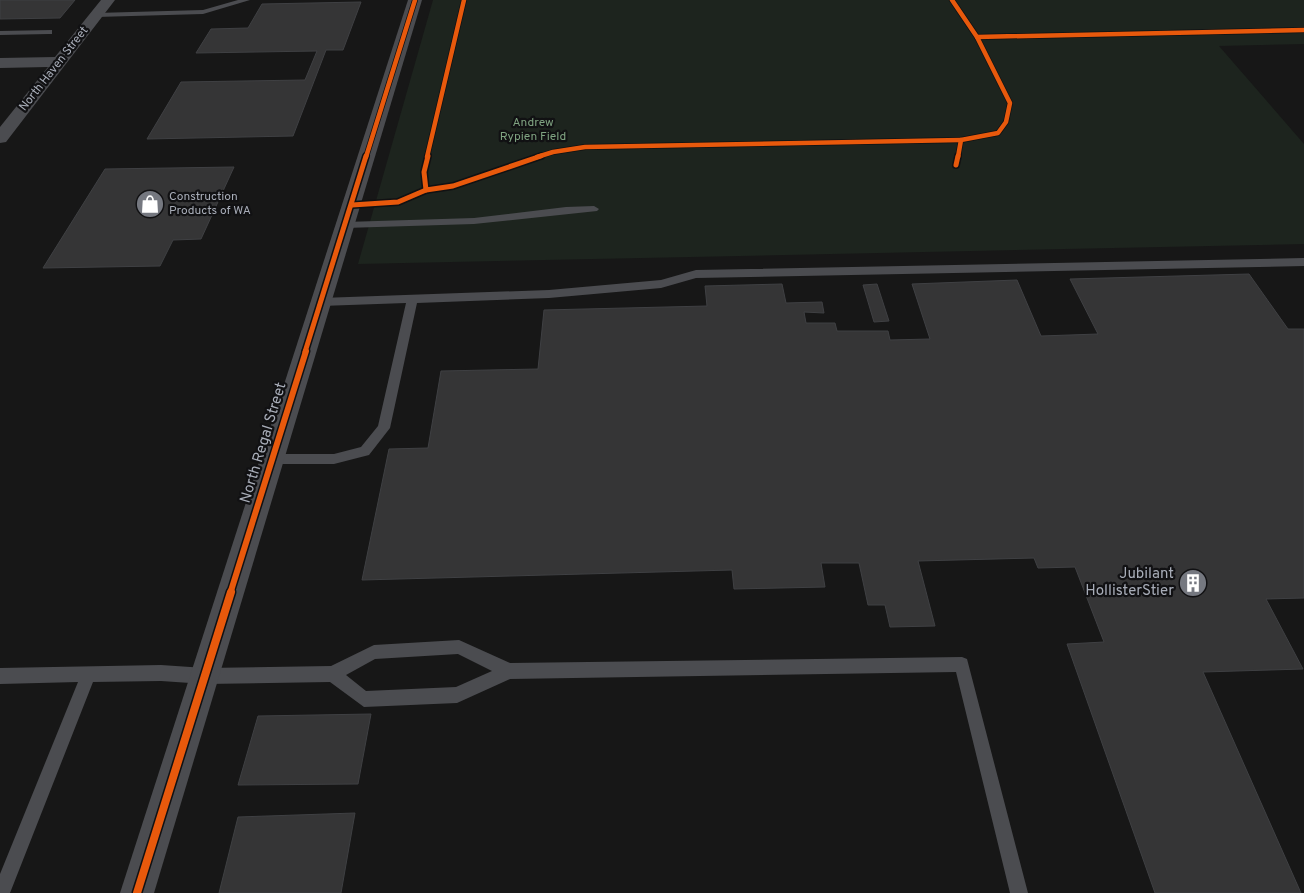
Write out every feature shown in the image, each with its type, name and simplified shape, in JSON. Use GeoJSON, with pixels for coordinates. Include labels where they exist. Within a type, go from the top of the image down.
{"type":"FeatureCollection","features":[{"type":"Feature","properties":{"kind":"street","name":"North Haven Street"},"geometry":{"type":"LineString","coordinates":[[0,138],[108,0]]}},
{"type":"Feature","properties":{"kind":"street","name":"North Regal Street"},"geometry":{"type":"LineString","coordinates":[[137,893],[416,0]]}},
{"type":"Feature","properties":{"kind":"street"},"geometry":{"type":"LineString","coordinates":[[0,63],[59,62]]}},
{"type":"Feature","properties":{"kind":"lane"},"geometry":{"type":"LineString","coordinates":[[96,15],[202,12],[246,0]]}},
{"type":"Feature","properties":{"kind":"lane"},"geometry":{"type":"LineString","coordinates":[[0,33],[49,32]]}},
{"type":"Feature","properties":{"kind":"lane"},"geometry":{"type":"LineString","coordinates":[[345,225],[474,221],[566,210],[594,209]]}},
{"type":"Feature","properties":{"kind":"lane"},"geometry":{"type":"LineString","coordinates":[[322,302],[550,294],[661,284],[696,274],[1304,262]]}},
{"type":"Feature","properties":{"kind":"lane"},"geometry":{"type":"LineString","coordinates":[[272,459],[334,459],[365,451],[384,428],[412,299]]}},
{"type":"Feature","properties":{"kind":"lane"},"geometry":{"type":"LineString","coordinates":[[0,676],[332,674],[374,652],[459,647],[509,671]]}},
{"type":"Feature","properties":{"kind":"lane"},"geometry":{"type":"LineString","coordinates":[[332,674],[364,699],[457,695],[509,671],[962,664],[1019,893]]}},
{"type":"Feature","properties":{"kind":"lane"},"geometry":{"type":"LineString","coordinates":[[1,893],[88,675]]}},
{"type":"Feature","properties":{"kind":"green space","name":"Andrew Rypien Field"},"geometry":{"type":"Polygon","coordinates":[[[433,0],[1304,0],[1304,44],[1219,46],[1304,144],[1304,244],[358,264],[433,0]]]}},
{"type":"Feature","properties":{"kind":"building"},"geometry":{"type":"Polygon","coordinates":[[[0,0],[75,0],[60,18],[0,19],[0,0]]]}},
{"type":"Feature","properties":{"kind":"building"},"geometry":{"type":"Polygon","coordinates":[[[361,2],[343,50],[326,50],[293,136],[147,139],[181,82],[305,80],[317,51],[196,53],[211,29],[248,28],[262,4],[361,2]]]}},
{"type":"Feature","properties":{"kind":"building","name":"Construction Products of WA"},"geometry":{"type":"Polygon","coordinates":[[[234,167],[201,239],[173,240],[160,266],[43,268],[105,169],[234,167]]]}},
{"type":"Feature","properties":{"kind":"building","name":"Jubilant HollisterStier"},"geometry":{"type":"Polygon","coordinates":[[[1249,274],[1288,329],[1304,329],[1304,598],[1266,599],[1303,669],[1203,672],[1301,893],[1155,893],[1067,644],[1104,642],[1075,567],[1038,568],[1034,558],[918,561],[935,626],[890,627],[885,605],[868,605],[859,563],[821,563],[825,587],[734,589],[732,570],[362,580],[389,449],[428,448],[441,371],[538,369],[544,310],[707,306],[705,286],[782,284],[786,303],[822,302],[824,313],[804,312],[806,323],[835,323],[837,331],[888,331],[890,340],[930,339],[912,284],[1017,280],[1041,336],[1098,334],[1070,279],[1249,274]]]}},
{"type":"Feature","properties":{"kind":"building"},"geometry":{"type":"Polygon","coordinates":[[[877,284],[889,321],[874,322],[863,285],[877,284]]]}},
{"type":"Feature","properties":{"kind":"building"},"geometry":{"type":"Polygon","coordinates":[[[371,714],[358,784],[238,785],[258,716],[371,714]]]}},
{"type":"Feature","properties":{"kind":"building"},"geometry":{"type":"Polygon","coordinates":[[[355,813],[341,893],[219,893],[238,817],[355,813]]]}},
{"type":"Feature","properties":{"kind":"cycle path"},"geometry":{"type":"LineString","coordinates":[[137,893],[415,0]]}},
{"type":"Feature","properties":{"kind":"cycle path"},"geometry":{"type":"LineString","coordinates":[[464,0],[424,172],[426,190],[453,186],[553,152],[585,147],[961,140]]}},
{"type":"Feature","properties":{"kind":"cycle path"},"geometry":{"type":"LineString","coordinates":[[952,0],[977,37],[1010,103],[1006,122],[998,133],[961,140],[956,165]]}},
{"type":"Feature","properties":{"kind":"cycle path"},"geometry":{"type":"LineString","coordinates":[[977,37],[1304,30]]}},
{"type":"Feature","properties":{"kind":"cycle path"},"geometry":{"type":"LineString","coordinates":[[352,205],[398,202],[426,190]]}},
{"type":"Feature","properties":{"kind":"place","name":"Construction Products of WA"},"geometry":{"type":"Point","coordinates":[150,204]}},
{"type":"Feature","properties":{"kind":"place","name":"Jubilant HollisterStier"},"geometry":{"type":"Point","coordinates":[1193,583]}}]}
